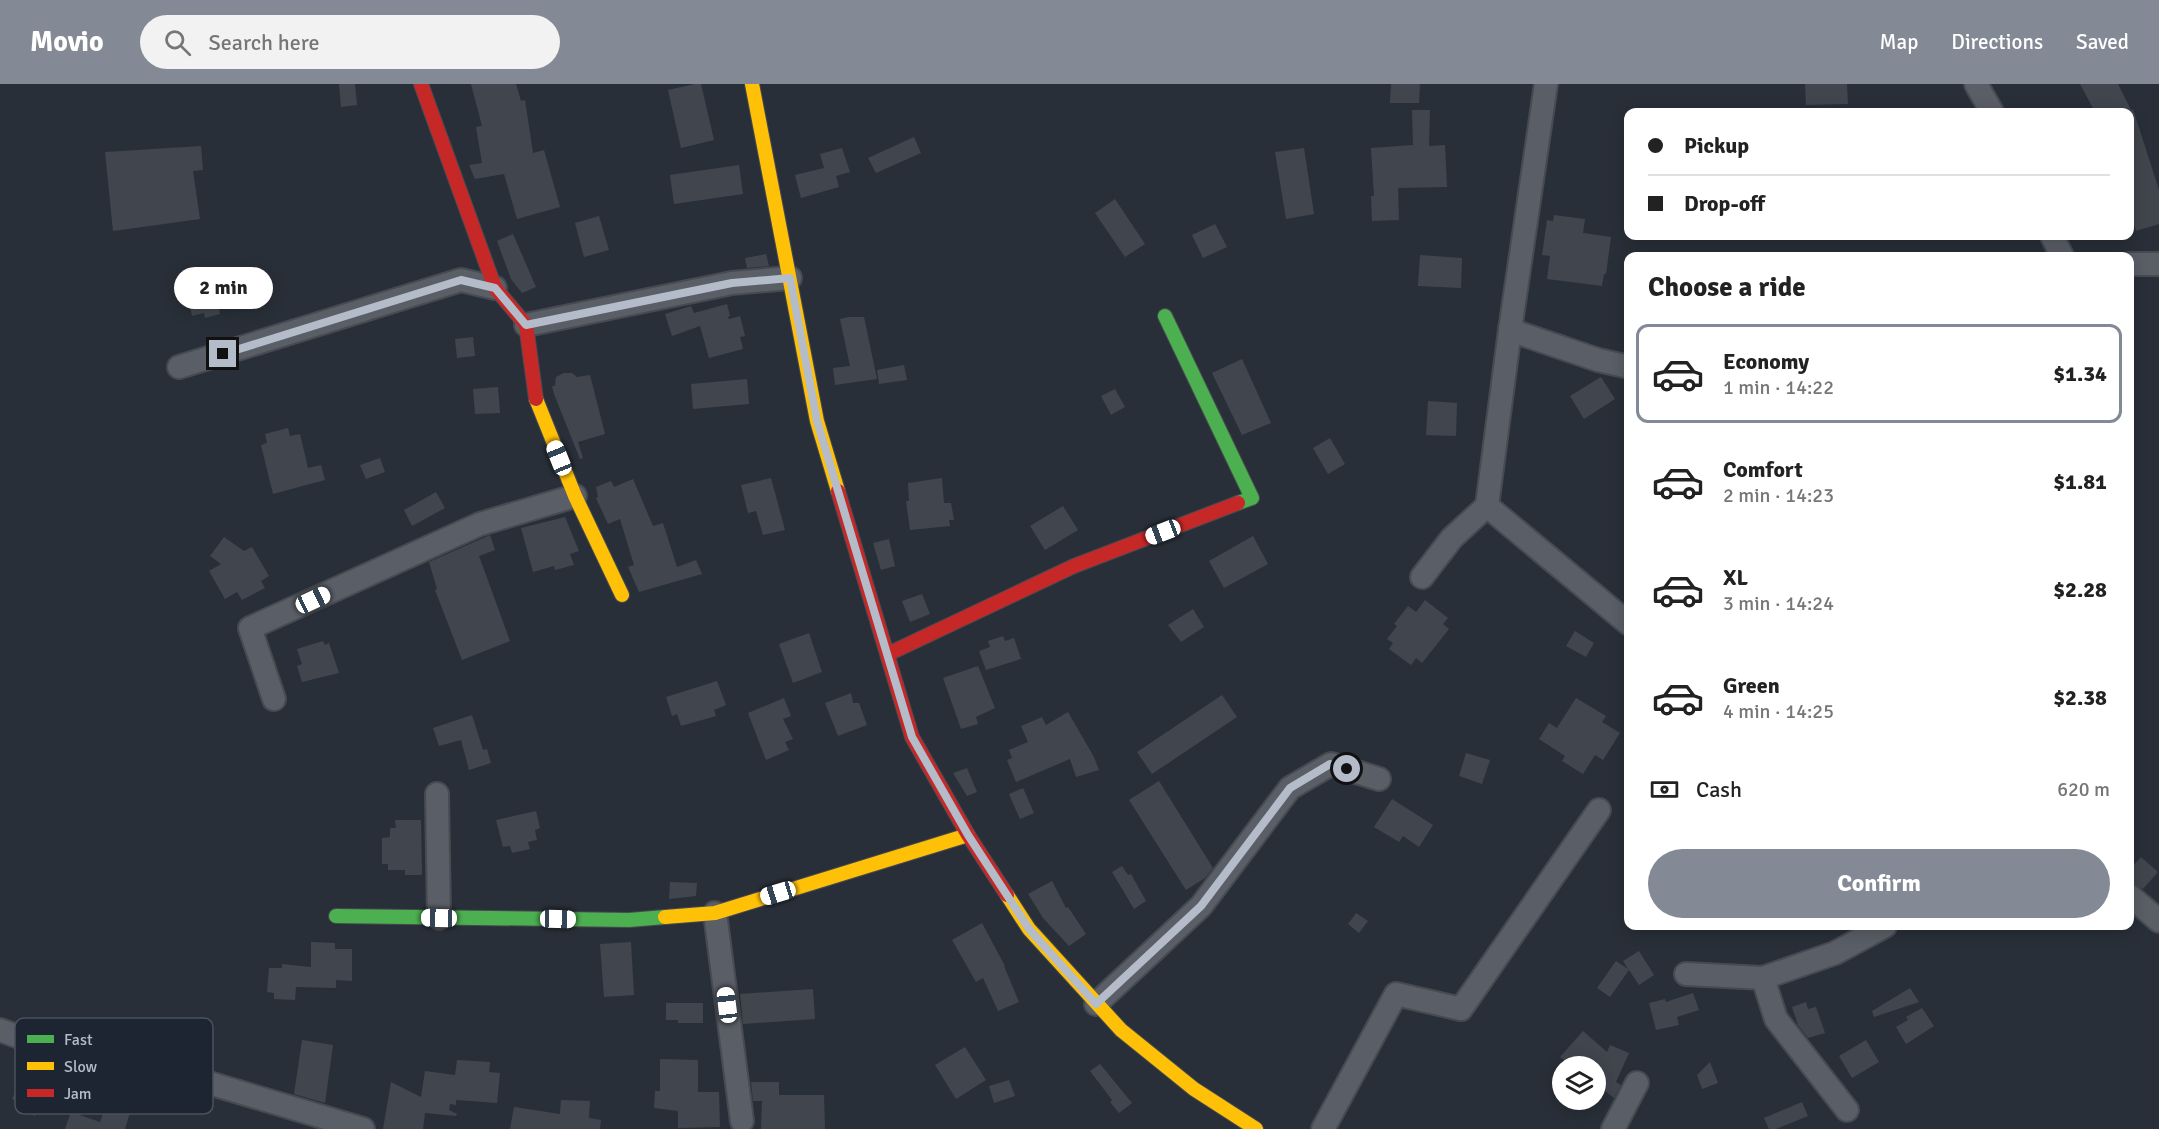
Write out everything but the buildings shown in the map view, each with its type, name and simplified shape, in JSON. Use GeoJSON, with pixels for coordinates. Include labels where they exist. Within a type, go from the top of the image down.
{"type":"FeatureCollection","features":[{"type":"Feature","properties":{"kind":"street"},"geometry":{"type":"LineString","coordinates":[[421,84],[495,288],[526,325],[536,399],[575,496],[622,595]]}},
{"type":"Feature","properties":{"kind":"street"},"geometry":{"type":"LineString","coordinates":[[752,84],[817,421],[912,737],[968,835],[1029,929],[1121,1030],[1194,1089],[1256,1129]]}},
{"type":"Feature","properties":{"kind":"street"},"geometry":{"type":"LineString","coordinates":[[1422,577],[1452,538],[1487,506],[1546,84]]}},
{"type":"Feature","properties":{"kind":"street"},"geometry":{"type":"LineString","coordinates":[[1977,84],[1990,108]]}},
{"type":"Feature","properties":{"kind":"street"},"geometry":{"type":"LineString","coordinates":[[2134,264],[2159,264]]}},
{"type":"Feature","properties":{"kind":"street"},"geometry":{"type":"LineString","coordinates":[[526,325],[732,283],[790,278]]}},
{"type":"Feature","properties":{"kind":"street"},"geometry":{"type":"LineString","coordinates":[[179,367],[461,280],[495,288]]}},
{"type":"Feature","properties":{"kind":"street"},"geometry":{"type":"LineString","coordinates":[[888,654],[1074,566],[1252,498],[1165,316]]}},
{"type":"Feature","properties":{"kind":"street"},"geometry":{"type":"LineString","coordinates":[[1510,330],[1598,360],[1624,366]]}},
{"type":"Feature","properties":{"kind":"street"},"geometry":{"type":"LineString","coordinates":[[274,699],[250,628],[480,524],[575,496]]}},
{"type":"Feature","properties":{"kind":"street"},"geometry":{"type":"LineString","coordinates":[[1487,506],[1624,620]]}},
{"type":"Feature","properties":{"kind":"street"},"geometry":{"type":"LineString","coordinates":[[1096,1004],[1201,906],[1290,788],[1330,764],[1379,779]]}},
{"type":"Feature","properties":{"kind":"street"},"geometry":{"type":"LineString","coordinates":[[437,794],[439,918]]}},
{"type":"Feature","properties":{"kind":"street"},"geometry":{"type":"LineString","coordinates":[[1323,1129],[1396,994],[1461,1009],[1599,810]]}},
{"type":"Feature","properties":{"kind":"street"},"geometry":{"type":"LineString","coordinates":[[336,916],[629,920],[715,913],[968,835]]}},
{"type":"Feature","properties":{"kind":"street"},"geometry":{"type":"LineString","coordinates":[[2134,899],[2159,921]]}},
{"type":"Feature","properties":{"kind":"street"},"geometry":{"type":"LineString","coordinates":[[715,913],[742,1120]]}},
{"type":"Feature","properties":{"kind":"street"},"geometry":{"type":"LineString","coordinates":[[1686,974],[1763,978],[1835,953],[1878,930]]}},
{"type":"Feature","properties":{"kind":"street"},"geometry":{"type":"LineString","coordinates":[[1763,978],[1776,1018],[1847,1110]]}},
{"type":"Feature","properties":{"kind":"street"},"geometry":{"type":"LineString","coordinates":[[0,1030],[15,1035]]}},
{"type":"Feature","properties":{"kind":"street"},"geometry":{"type":"LineString","coordinates":[[1613,1129],[1637,1083]]}},
{"type":"Feature","properties":{"kind":"street"},"geometry":{"type":"LineString","coordinates":[[213,1084],[363,1129]]}},
{"type":"Feature","properties":{"kind":"traffic: fast"},"geometry":{"type":"LineString","coordinates":[[1165,316],[1252,498],[1238,503]]}},
{"type":"Feature","properties":{"kind":"traffic: fast"},"geometry":{"type":"LineString","coordinates":[[336,916],[629,920],[665,917]]}},
{"type":"Feature","properties":{"kind":"traffic: slow"},"geometry":{"type":"LineString","coordinates":[[752,84],[817,421],[838,491]]}},
{"type":"Feature","properties":{"kind":"traffic: slow"},"geometry":{"type":"LineString","coordinates":[[536,399],[575,496],[622,595]]}},
{"type":"Feature","properties":{"kind":"traffic: slow"},"geometry":{"type":"LineString","coordinates":[[665,917],[715,913],[968,835]]}},
{"type":"Feature","properties":{"kind":"traffic: slow"},"geometry":{"type":"LineString","coordinates":[[1007,895],[1029,929],[1121,1030],[1194,1089],[1256,1129]]}},
{"type":"Feature","properties":{"kind":"traffic: jam"},"geometry":{"type":"LineString","coordinates":[[421,84],[495,288],[526,325],[536,399]]}},
{"type":"Feature","properties":{"kind":"traffic: jam"},"geometry":{"type":"LineString","coordinates":[[838,491],[912,737],[968,835],[1007,895]]}},
{"type":"Feature","properties":{"kind":"traffic: jam"},"geometry":{"type":"LineString","coordinates":[[888,654],[1074,566],[1238,503]]}},
{"type":"Feature","properties":{"kind":"route"},"geometry":{"type":"LineString","coordinates":[[223,354],[461,280],[495,288],[526,325],[732,283],[790,278],[817,421],[912,737],[968,835],[1029,929],[1096,1004],[1201,906],[1290,788],[1330,764],[1347,769]]}}]}
